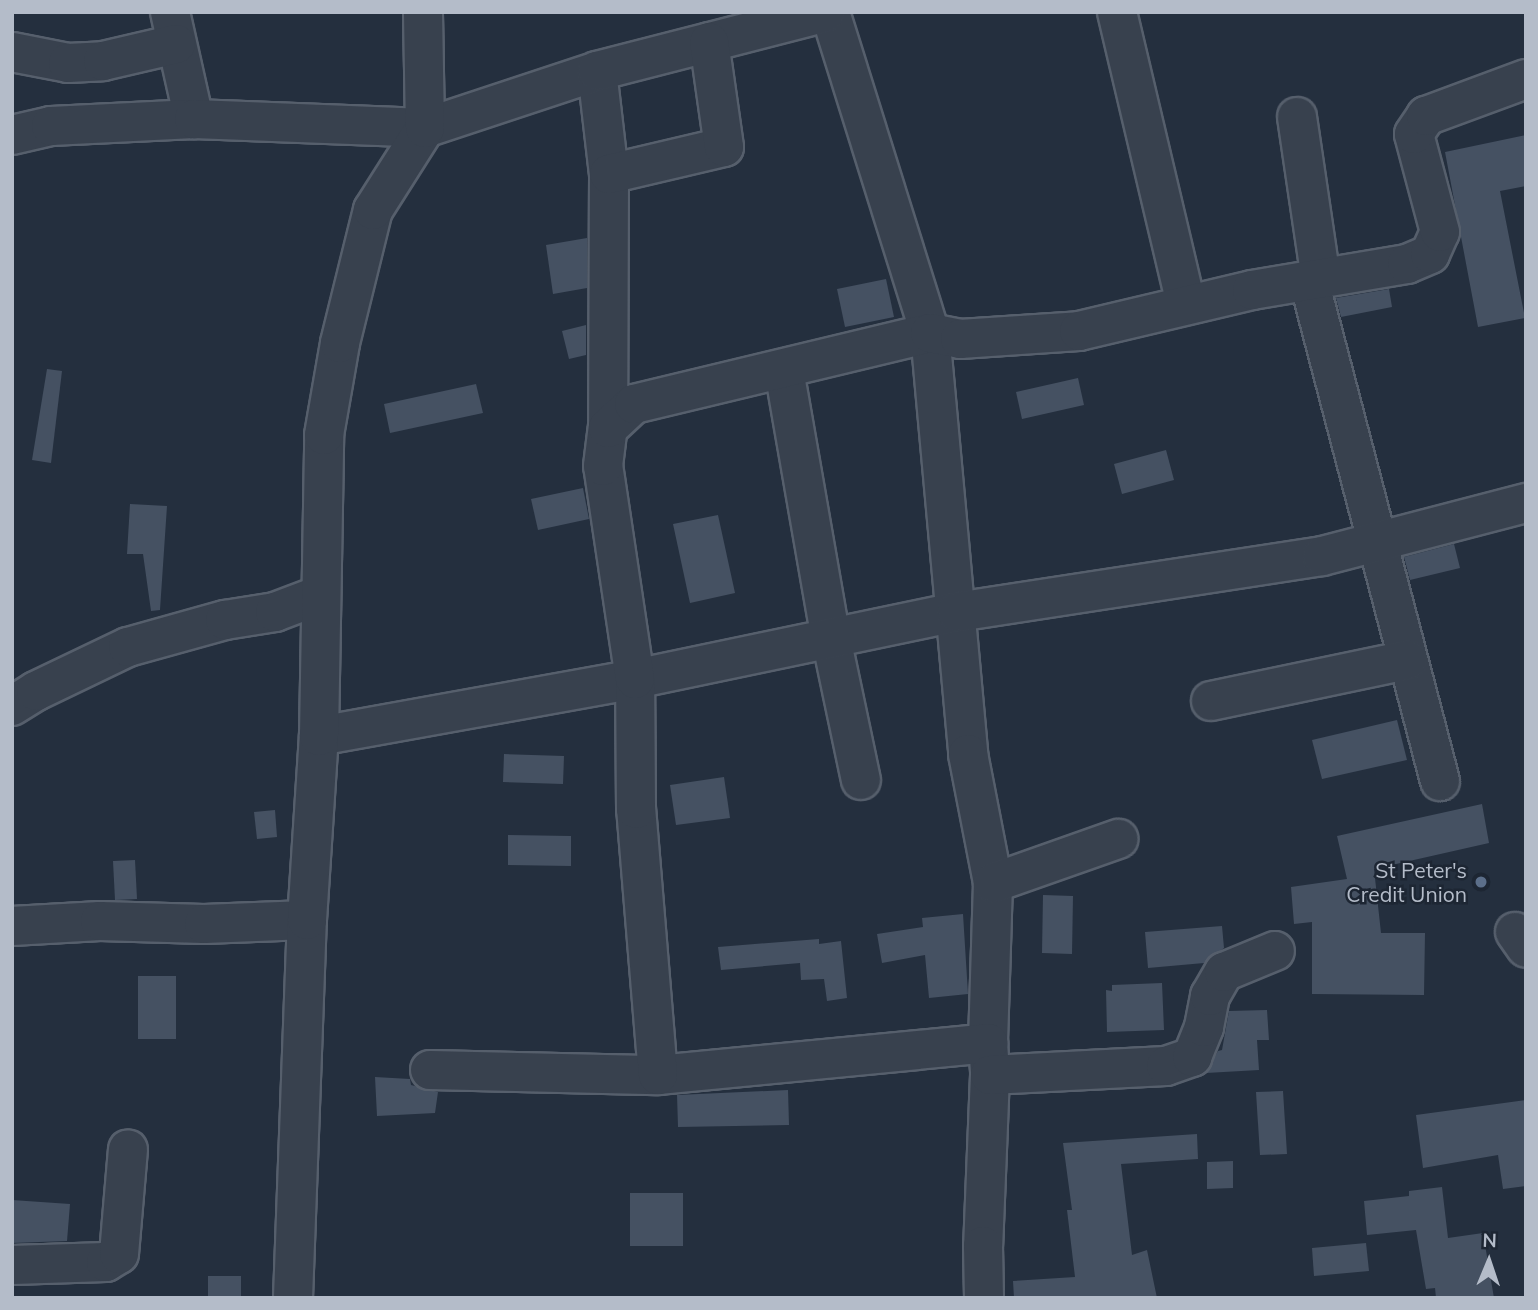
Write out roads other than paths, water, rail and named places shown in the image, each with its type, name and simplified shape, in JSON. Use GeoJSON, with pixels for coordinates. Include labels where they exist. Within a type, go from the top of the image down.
{"type":"FeatureCollection","features":[{"type":"Feature","properties":{"kind":"street"},"geometry":{"type":"LineString","coordinates":[[293,1298],[307,920],[319,736],[324,436],[340,343],[373,210],[425,128],[423,12]]}},
{"type":"Feature","properties":{"kind":"street"},"geometry":{"type":"LineString","coordinates":[[12,135],[51,126],[194,119],[425,128],[597,71],[828,12],[930,333],[968,754],[993,883],[983,1247],[984,1298]]}},
{"type":"Feature","properties":{"kind":"street"},"geometry":{"type":"LineString","coordinates":[[1117,12],[1186,305]]}},
{"type":"Feature","properties":{"kind":"street"},"geometry":{"type":"LineString","coordinates":[[12,52],[68,63],[103,61],[173,28],[194,119]]}},
{"type":"Feature","properties":{"kind":"street"},"geometry":{"type":"LineString","coordinates":[[609,174],[724,147],[709,42]]}},
{"type":"Feature","properties":{"kind":"street"},"geometry":{"type":"LineString","coordinates":[[597,71],[609,174],[608,428],[603,466],[635,679],[636,809],[658,1074]]}},
{"type":"Feature","properties":{"kind":"street"},"geometry":{"type":"LineString","coordinates":[[608,428],[634,404],[930,333],[960,339],[1079,331],[1186,305],[1406,264],[1430,254],[1440,232],[1414,134],[1426,116],[1526,79]]}},
{"type":"Feature","properties":{"kind":"street"},"geometry":{"type":"LineString","coordinates":[[1297,117],[1315,280],[1377,544],[1440,781]]}},
{"type":"Feature","properties":{"kind":"street"},"geometry":{"type":"LineString","coordinates":[[784,370],[831,638],[861,780]]}},
{"type":"Feature","properties":{"kind":"street"},"geometry":{"type":"LineString","coordinates":[[319,736],[635,679],[957,612],[1322,556],[1377,544],[1526,503]]}},
{"type":"Feature","properties":{"kind":"street"},"geometry":{"type":"LineString","coordinates":[[12,706],[36,691],[128,647],[225,620],[275,612],[320,596]]}},
{"type":"Feature","properties":{"kind":"street"},"geometry":{"type":"LineString","coordinates":[[1211,701],[1408,660]]}},
{"type":"Feature","properties":{"kind":"street"},"geometry":{"type":"LineString","coordinates":[[993,883],[1118,839]]}},
{"type":"Feature","properties":{"kind":"street"},"geometry":{"type":"LineString","coordinates":[[12,926],[100,921],[204,924],[307,920]]}},
{"type":"Feature","properties":{"kind":"street"},"geometry":{"type":"LineString","coordinates":[[430,1070],[658,1074],[989,1059],[1166,1066],[1192,1057],[1204,1027],[1210,996],[1224,972],[1275,951]]}},
{"type":"Feature","properties":{"kind":"street"},"geometry":{"type":"LineString","coordinates":[[12,1265],[106,1262],[119,1254],[128,1149]]}},
{"type":"Feature","properties":{"kind":"place","name":"St Peter's Credit Union"},"geometry":{"type":"Point","coordinates":[1481,882]}}]}
